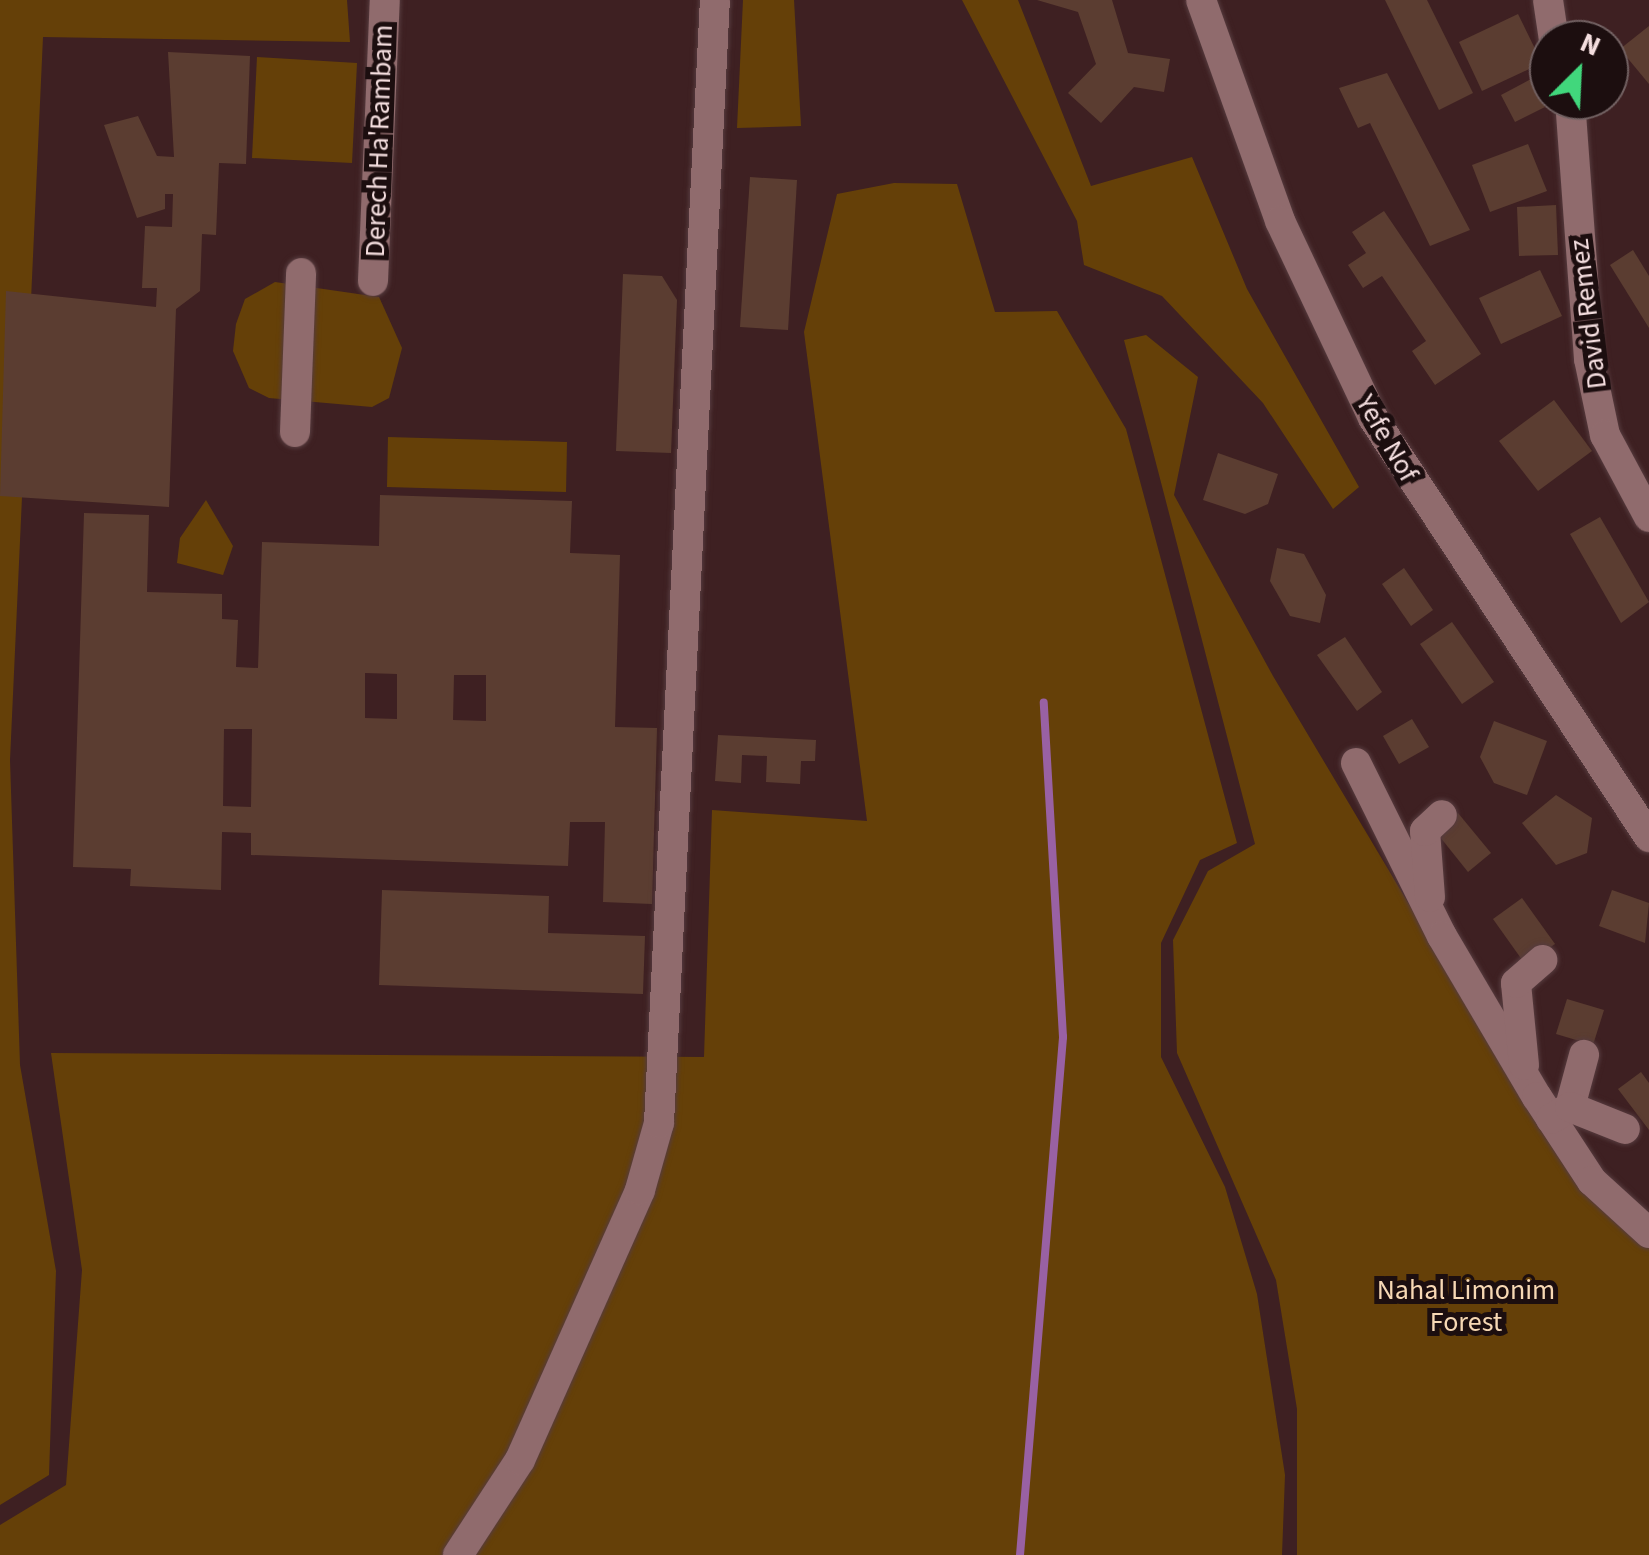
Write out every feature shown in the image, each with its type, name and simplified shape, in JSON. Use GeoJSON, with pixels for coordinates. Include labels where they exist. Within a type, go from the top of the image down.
{"type":"FeatureCollection","features":[{"type":"Feature","properties":{"kind":"street","name":"Derech Ha'Rambam"},"geometry":{"type":"LineString","coordinates":[[373,281],[385,0]]}},
{"type":"Feature","properties":{"kind":"street"},"geometry":{"type":"LineString","coordinates":[[458,1555],[495,1508],[591,1306],[659,1124],[716,0]]}},
{"type":"Feature","properties":{"kind":"street","name":"Yefe Nof"},"geometry":{"type":"LineString","coordinates":[[1201,0],[1280,221],[1373,418],[1649,837]]}},
{"type":"Feature","properties":{"kind":"street","name":"David Remez"},"geometry":{"type":"LineString","coordinates":[[1572,120],[1590,359],[1605,435],[1649,517]]}},
{"type":"Feature","properties":{"kind":"street"},"geometry":{"type":"LineString","coordinates":[[295,432],[300,274]]}},
{"type":"Feature","properties":{"kind":"street"},"geometry":{"type":"LineString","coordinates":[[1356,763],[1431,915],[1526,1078],[1561,1113],[1592,1181],[1649,1234]]}},
{"type":"Feature","properties":{"kind":"street"},"geometry":{"type":"LineString","coordinates":[[1431,915],[1425,831],[1442,815]]}},
{"type":"Feature","properties":{"kind":"street"},"geometry":{"type":"LineString","coordinates":[[1526,1078],[1516,983],[1542,960]]}},
{"type":"Feature","properties":{"kind":"street"},"geometry":{"type":"LineString","coordinates":[[1561,1113],[1584,1055]]}},
{"type":"Feature","properties":{"kind":"street"},"geometry":{"type":"LineString","coordinates":[[1561,1113],[1624,1129]]}},
{"type":"Feature","properties":{"kind":"green space"},"geometry":{"type":"Polygon","coordinates":[[[0,0],[347,0],[350,42],[43,37],[10,760],[20,1065],[56,1271],[49,1475],[0,1505],[0,0]]]}},
{"type":"Feature","properties":{"kind":"green space"},"geometry":{"type":"Polygon","coordinates":[[[743,0],[794,0],[801,126],[737,128],[743,0]]]}},
{"type":"Feature","properties":{"kind":"green space"},"geometry":{"type":"Polygon","coordinates":[[[962,0],[1018,0],[1091,186],[1192,157],[1247,289],[1359,487],[1333,509],[1263,403],[1162,296],[1084,265],[1077,221],[962,0]]]}},
{"type":"Feature","properties":{"kind":"green space"},"geometry":{"type":"Polygon","coordinates":[[[257,57],[357,63],[352,163],[252,158],[257,57]]]}},
{"type":"Feature","properties":{"kind":"green space"},"geometry":{"type":"Polygon","coordinates":[[[894,183],[957,184],[995,312],[1057,311],[1126,429],[1237,843],[1200,860],[1161,943],[1161,1057],[1225,1187],[1257,1294],[1285,1475],[1282,1555],[0,1555],[0,1525],[66,1485],[82,1270],[51,1053],[704,1057],[712,810],[867,821],[804,332],[837,194],[894,183]]]}},
{"type":"Feature","properties":{"kind":"green space"},"geometry":{"type":"Polygon","coordinates":[[[275,282],[379,297],[402,348],[389,398],[372,407],[269,398],[249,388],[233,351],[236,324],[245,299],[275,282]]]}},
{"type":"Feature","properties":{"kind":"green space","name":"Nahal Limonim Forest"},"geometry":{"type":"Polygon","coordinates":[[[1146,335],[1198,377],[1174,495],[1273,676],[1525,1099],[1649,1226],[1649,1555],[1297,1555],[1297,1409],[1276,1280],[1177,1053],[1173,940],[1208,871],[1255,844],[1124,340],[1146,335]]]}},
{"type":"Feature","properties":{"kind":"green space"},"geometry":{"type":"Polygon","coordinates":[[[388,437],[567,442],[566,492],[387,487],[388,437]]]}},
{"type":"Feature","properties":{"kind":"green space"},"geometry":{"type":"Polygon","coordinates":[[[206,500],[233,546],[223,575],[177,563],[180,538],[206,500]]]}},
{"type":"Feature","properties":{"kind":"building"},"geometry":{"type":"Polygon","coordinates":[[[1037,0],[1112,0],[1128,53],[1170,59],[1164,92],[1134,87],[1101,123],[1068,93],[1096,64],[1078,12],[1037,0]]]}},
{"type":"Feature","properties":{"kind":"building"},"geometry":{"type":"Polygon","coordinates":[[[1385,0],[1427,0],[1473,93],[1439,110],[1385,0]]]}},
{"type":"Feature","properties":{"kind":"building"},"geometry":{"type":"Polygon","coordinates":[[[1518,14],[1529,36],[1529,69],[1482,91],[1459,42],[1518,14]]]}},
{"type":"Feature","properties":{"kind":"building"},"geometry":{"type":"Polygon","coordinates":[[[1649,26],[1649,84],[1629,60],[1629,42],[1649,26]]]}},
{"type":"Feature","properties":{"kind":"building"},"geometry":{"type":"Polygon","coordinates":[[[168,52],[250,56],[246,164],[219,163],[216,235],[202,234],[200,291],[176,309],[169,507],[0,496],[6,291],[156,307],[157,288],[142,288],[145,226],[172,227],[173,194],[165,194],[165,209],[137,218],[104,125],[138,116],[157,156],[174,157],[168,52]]]}},
{"type":"Feature","properties":{"kind":"building"},"geometry":{"type":"Polygon","coordinates":[[[1387,73],[1470,230],[1430,246],[1370,123],[1358,128],[1339,88],[1387,73]]]}},
{"type":"Feature","properties":{"kind":"building"},"geometry":{"type":"Polygon","coordinates":[[[1529,80],[1529,115],[1515,122],[1501,95],[1529,80]]]}},
{"type":"Feature","properties":{"kind":"building"},"geometry":{"type":"Polygon","coordinates":[[[1528,144],[1547,191],[1490,212],[1472,165],[1528,144]]]}},
{"type":"Feature","properties":{"kind":"building"},"geometry":{"type":"Polygon","coordinates":[[[750,177],[797,180],[788,330],[740,327],[750,177]]]}},
{"type":"Feature","properties":{"kind":"building"},"geometry":{"type":"Polygon","coordinates":[[[1556,205],[1558,255],[1519,256],[1517,207],[1556,205]]]}},
{"type":"Feature","properties":{"kind":"building"},"geometry":{"type":"Polygon","coordinates":[[[1384,211],[1481,354],[1435,385],[1412,351],[1426,341],[1382,276],[1363,288],[1348,265],[1366,253],[1352,232],[1384,211]]]}},
{"type":"Feature","properties":{"kind":"building"},"geometry":{"type":"Polygon","coordinates":[[[1633,250],[1649,276],[1649,328],[1610,265],[1633,250]]]}},
{"type":"Feature","properties":{"kind":"building"},"geometry":{"type":"Polygon","coordinates":[[[1540,270],[1562,316],[1501,344],[1479,298],[1540,270]]]}},
{"type":"Feature","properties":{"kind":"building"},"geometry":{"type":"Polygon","coordinates":[[[623,274],[662,276],[677,300],[671,453],[616,451],[623,274]]]}},
{"type":"Feature","properties":{"kind":"building"},"geometry":{"type":"Polygon","coordinates":[[[1554,400],[1592,451],[1538,491],[1499,441],[1554,400]]]}},
{"type":"Feature","properties":{"kind":"building"},"geometry":{"type":"Polygon","coordinates":[[[1218,453],[1278,474],[1268,504],[1245,514],[1203,500],[1218,453]]]}},
{"type":"Feature","properties":{"kind":"building"},"geometry":{"type":"Polygon","coordinates":[[[380,495],[572,501],[570,553],[620,555],[615,727],[657,728],[652,904],[603,902],[605,822],[570,822],[568,866],[251,855],[251,833],[222,832],[221,890],[130,886],[131,869],[73,867],[84,513],[149,515],[147,592],[222,594],[222,619],[238,620],[236,667],[258,668],[262,542],[379,546],[380,495]],[[365,673],[365,718],[397,719],[397,674],[365,673]],[[454,675],[453,720],[486,721],[486,675],[454,675]],[[224,729],[223,806],[251,807],[252,729],[224,729]]]}},
{"type":"Feature","properties":{"kind":"building"},"geometry":{"type":"Polygon","coordinates":[[[1600,517],[1649,602],[1621,623],[1570,534],[1600,517]]]}},
{"type":"Feature","properties":{"kind":"building"},"geometry":{"type":"Polygon","coordinates":[[[1277,548],[1304,554],[1326,595],[1320,623],[1290,616],[1270,581],[1277,548]]]}},
{"type":"Feature","properties":{"kind":"building"},"geometry":{"type":"Polygon","coordinates":[[[1404,568],[1433,610],[1411,626],[1382,584],[1404,568]]]}},
{"type":"Feature","properties":{"kind":"building"},"geometry":{"type":"Polygon","coordinates":[[[1452,622],[1494,682],[1462,704],[1420,644],[1452,622]]]}},
{"type":"Feature","properties":{"kind":"building"},"geometry":{"type":"Polygon","coordinates":[[[1345,637],[1382,692],[1357,711],[1317,655],[1345,637]]]}},
{"type":"Feature","properties":{"kind":"building"},"geometry":{"type":"Polygon","coordinates":[[[1412,719],[1429,747],[1399,764],[1383,736],[1412,719]]]}},
{"type":"Feature","properties":{"kind":"building"},"geometry":{"type":"Polygon","coordinates":[[[1494,721],[1547,741],[1527,795],[1494,783],[1480,757],[1494,721]]]}},
{"type":"Feature","properties":{"kind":"building"},"geometry":{"type":"Polygon","coordinates":[[[718,735],[816,740],[815,761],[801,761],[800,784],[766,782],[767,756],[742,755],[741,783],[715,781],[718,735]]]}},
{"type":"Feature","properties":{"kind":"building"},"geometry":{"type":"Polygon","coordinates":[[[1556,795],[1592,818],[1587,853],[1556,865],[1522,823],[1556,795]]]}},
{"type":"Feature","properties":{"kind":"building"},"geometry":{"type":"Polygon","coordinates":[[[1458,813],[1491,853],[1468,872],[1436,832],[1458,813]]]}},
{"type":"Feature","properties":{"kind":"building"},"geometry":{"type":"Polygon","coordinates":[[[382,890],[549,896],[548,933],[645,936],[643,994],[379,985],[382,890]]]}},
{"type":"Feature","properties":{"kind":"building"},"geometry":{"type":"Polygon","coordinates":[[[1612,890],[1649,903],[1645,943],[1599,926],[1612,890]]]}},
{"type":"Feature","properties":{"kind":"building"},"geometry":{"type":"Polygon","coordinates":[[[1522,898],[1555,944],[1525,964],[1493,919],[1522,898]]]}},
{"type":"Feature","properties":{"kind":"building"},"geometry":{"type":"Polygon","coordinates":[[[1567,999],[1604,1010],[1593,1045],[1556,1034],[1567,999]]]}},
{"type":"Feature","properties":{"kind":"building"},"geometry":{"type":"Polygon","coordinates":[[[1641,1072],[1649,1083],[1649,1130],[1618,1089],[1641,1072]]]}},
{"type":"Feature","properties":{"kind":"waterway"},"geometry":{"type":"LineString","coordinates":[[1020,1555],[1063,1037],[1044,703]]}}]}
